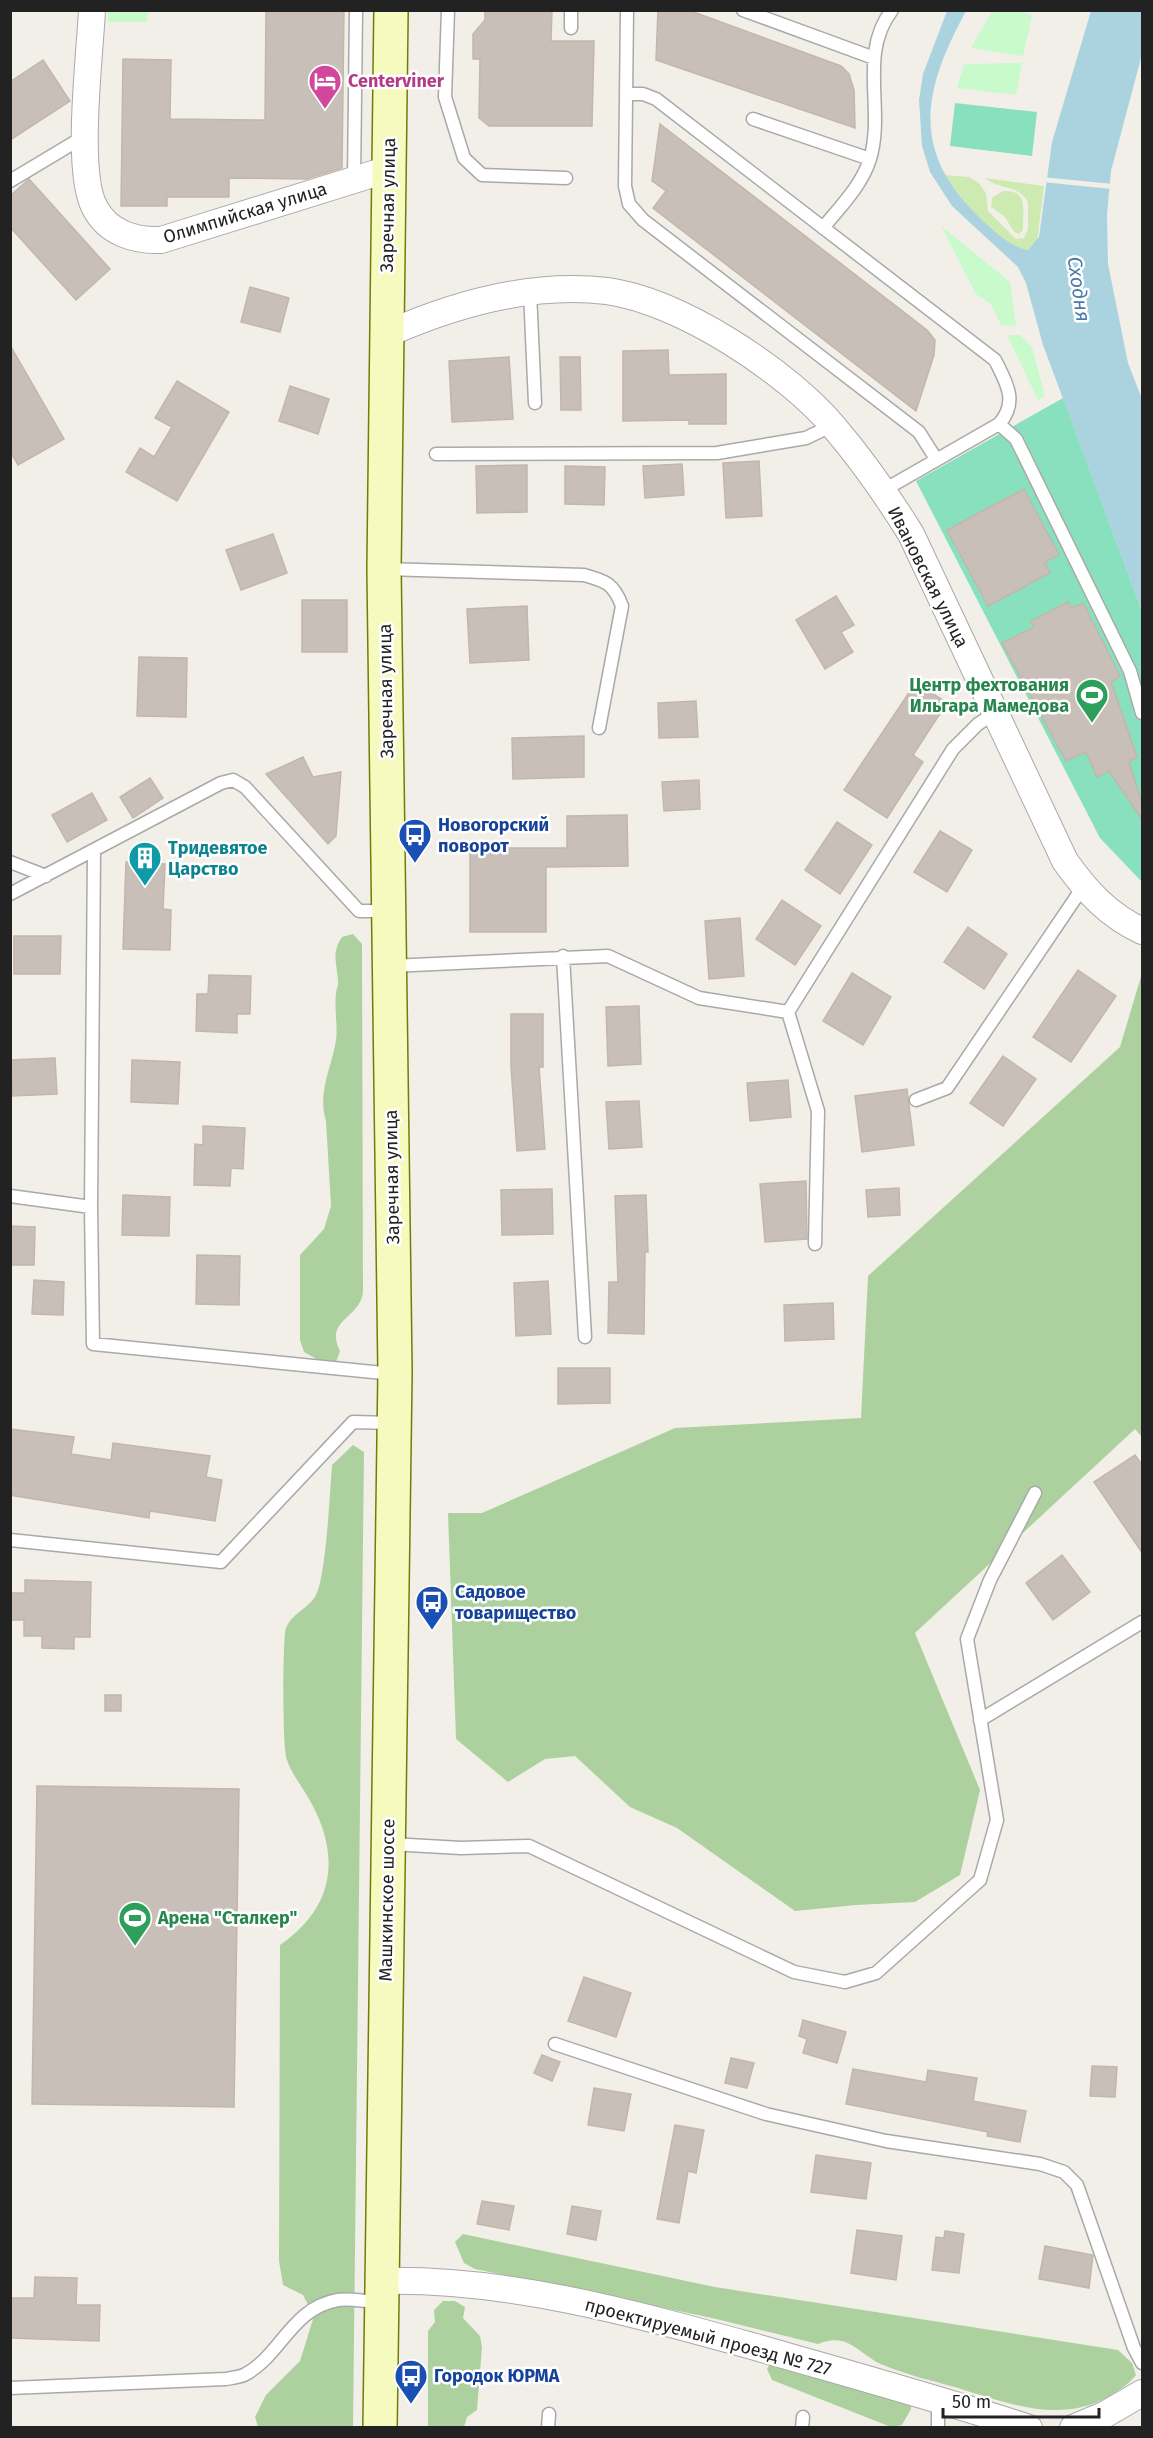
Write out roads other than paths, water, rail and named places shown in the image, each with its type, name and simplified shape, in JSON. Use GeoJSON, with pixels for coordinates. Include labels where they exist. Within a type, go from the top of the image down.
{"type":"FeatureCollection","features":[{"type":"Feature","properties":{"kind":"main road","name":"Заречная улица"},"geometry":{"type":"LineString","coordinates":[[391,10],[384,569],[395,1373]]}},
{"type":"Feature","properties":{"kind":"main road","name":"Машкинское шоссе"},"geometry":{"type":"LineString","coordinates":[[380,2427],[395,1373]]}},
{"type":"Feature","properties":{"kind":"street","name":"Олимпийская улица"},"geometry":{"type":"LineString","coordinates":[[92,10],[85,136],[88,189],[94,207],[106,224],[140,241],[161,240],[389,169]]}},
{"type":"Feature","properties":{"kind":"street","name":"Ивановская улица"},"geometry":{"type":"LineString","coordinates":[[387,334],[462,305],[530,292],[567,289],[608,291],[639,297],[669,308],[708,329],[767,369],[833,425],[884,490],[911,534],[1065,861],[1083,887],[1103,908],[1143,931]]}},
{"type":"Feature","properties":{"kind":"street","name":"проектируемый проезд № 727"},"geometry":{"type":"LineString","coordinates":[[381,2292],[422,2280],[493,2287],[557,2297],[700,2332],[1029,2427]]}},
{"type":"Feature","properties":{"kind":"street"},"geometry":{"type":"LineString","coordinates":[[1073,2427],[1104,2415],[1143,2393]]}},
{"type":"Feature","properties":{"kind":"lane"},"geometry":{"type":"LineString","coordinates":[[354,180],[356,10]]}},
{"type":"Feature","properties":{"kind":"lane"},"geometry":{"type":"LineString","coordinates":[[448,10],[445,97],[464,158],[482,176],[566,178]]}},
{"type":"Feature","properties":{"kind":"lane"},"geometry":{"type":"LineString","coordinates":[[571,28],[572,10]]}},
{"type":"Feature","properties":{"kind":"lane"},"geometry":{"type":"LineString","coordinates":[[627,10],[625,186],[629,204],[643,220],[919,432],[936,459]]}},
{"type":"Feature","properties":{"kind":"lane"},"geometry":{"type":"LineString","coordinates":[[743,10],[874,58]]}},
{"type":"Feature","properties":{"kind":"lane"},"geometry":{"type":"LineString","coordinates":[[823,228],[858,182],[870,159],[874,133],[874,58],[883,23],[892,10]]}},
{"type":"Feature","properties":{"kind":"lane"},"geometry":{"type":"LineString","coordinates":[[626,94],[643,94],[656,99],[995,360],[1010,391],[1011,405],[1007,416],[999,424],[884,490]]}},
{"type":"Feature","properties":{"kind":"lane"},"geometry":{"type":"LineString","coordinates":[[753,119],[870,159]]}},
{"type":"Feature","properties":{"kind":"lane"},"geometry":{"type":"LineString","coordinates":[[10,181],[85,136]]}},
{"type":"Feature","properties":{"kind":"lane"},"geometry":{"type":"LineString","coordinates":[[530,292],[535,403]]}},
{"type":"Feature","properties":{"kind":"lane"},"geometry":{"type":"LineString","coordinates":[[999,424],[1016,439],[1130,671],[1143,713]]}},
{"type":"Feature","properties":{"kind":"lane"},"geometry":{"type":"LineString","coordinates":[[436,454],[717,453],[806,438],[833,425]]}},
{"type":"Feature","properties":{"kind":"lane"},"geometry":{"type":"LineString","coordinates":[[384,569],[584,575],[601,580],[616,589],[622,606],[599,728]]}},
{"type":"Feature","properties":{"kind":"lane"},"geometry":{"type":"LineString","coordinates":[[815,1244],[818,1111],[788,1012],[953,749],[978,724],[995,713]]}},
{"type":"Feature","properties":{"kind":"lane"},"geometry":{"type":"LineString","coordinates":[[10,894],[94,852],[221,783],[233,780],[245,787],[359,910],[388,911]]}},
{"type":"Feature","properties":{"kind":"lane"},"geometry":{"type":"LineString","coordinates":[[94,852],[91,1207],[93,1344],[395,1373]]}},
{"type":"Feature","properties":{"kind":"lane"},"geometry":{"type":"LineString","coordinates":[[10,862],[46,876]]}},
{"type":"Feature","properties":{"kind":"lane"},"geometry":{"type":"LineString","coordinates":[[916,1100],[947,1088],[1083,887]]}},
{"type":"Feature","properties":{"kind":"lane"},"geometry":{"type":"LineString","coordinates":[[390,966],[608,956],[699,998],[788,1012]]}},
{"type":"Feature","properties":{"kind":"lane"},"geometry":{"type":"LineString","coordinates":[[563,957],[585,1337]]}},
{"type":"Feature","properties":{"kind":"lane"},"geometry":{"type":"LineString","coordinates":[[10,1196],[91,1207]]}},
{"type":"Feature","properties":{"kind":"lane"},"geometry":{"type":"LineString","coordinates":[[10,1540],[221,1562],[352,1422],[394,1422]]}},
{"type":"Feature","properties":{"kind":"lane"},"geometry":{"type":"LineString","coordinates":[[388,1844],[461,1848],[529,1846],[794,1972],[844,1982],[876,1973],[980,1880],[997,1821],[967,1639],[990,1580],[1035,1493]]}},
{"type":"Feature","properties":{"kind":"lane"},"geometry":{"type":"LineString","coordinates":[[980,1720],[1143,1622]]}},
{"type":"Feature","properties":{"kind":"lane"},"geometry":{"type":"LineString","coordinates":[[555,2044],[766,2114],[886,2141],[1040,2164],[1064,2172],[1077,2184],[1134,2348],[1143,2363]]}},
{"type":"Feature","properties":{"kind":"lane"},"geometry":{"type":"LineString","coordinates":[[10,2388],[226,2379],[244,2375],[264,2358],[295,2322],[322,2304],[381,2292]]}},
{"type":"Feature","properties":{"kind":"lane"},"geometry":{"type":"LineString","coordinates":[[938,2399],[938,2427]]}},
{"type":"Feature","properties":{"kind":"lane"},"geometry":{"type":"LineString","coordinates":[[548,2427],[549,2414]]}},
{"type":"Feature","properties":{"kind":"water","name":"Сходня"},"geometry":{"type":"Polygon","coordinates":[[[947,11],[966,11],[941,65],[933,91],[930,116],[933,140],[940,165],[955,189],[981,219],[1007,241],[1028,250],[1039,237],[1052,142],[1091,11],[1142,11],[1142,54],[1111,171],[1107,214],[1108,264],[1128,363],[1142,399],[1142,611],[1043,345],[1026,283],[1018,267],[952,206],[930,172],[922,146],[919,100],[923,74],[947,11]]]}},
{"type":"Feature","properties":{"kind":"place","name":"Centerviner"},"geometry":{"type":"Point","coordinates":[325,110]}},
{"type":"Feature","properties":{"kind":"place","name":"Центр фехтования Ильгара Мамедова"},"geometry":{"type":"Point","coordinates":[1092,724]}},
{"type":"Feature","properties":{"kind":"place","name":"Новогорский поворот"},"geometry":{"type":"Point","coordinates":[415,864]}},
{"type":"Feature","properties":{"kind":"place","name":"Тридевятое Царство"},"geometry":{"type":"Point","coordinates":[145,887]}},
{"type":"Feature","properties":{"kind":"place","name":"Садовое товарищество"},"geometry":{"type":"Point","coordinates":[432,1631]}},
{"type":"Feature","properties":{"kind":"place","name":"Арена \"Сталкер\""},"geometry":{"type":"Point","coordinates":[135,1947]}},
{"type":"Feature","properties":{"kind":"place","name":"Городок ЮРМА"},"geometry":{"type":"Point","coordinates":[411,2405]}}]}
